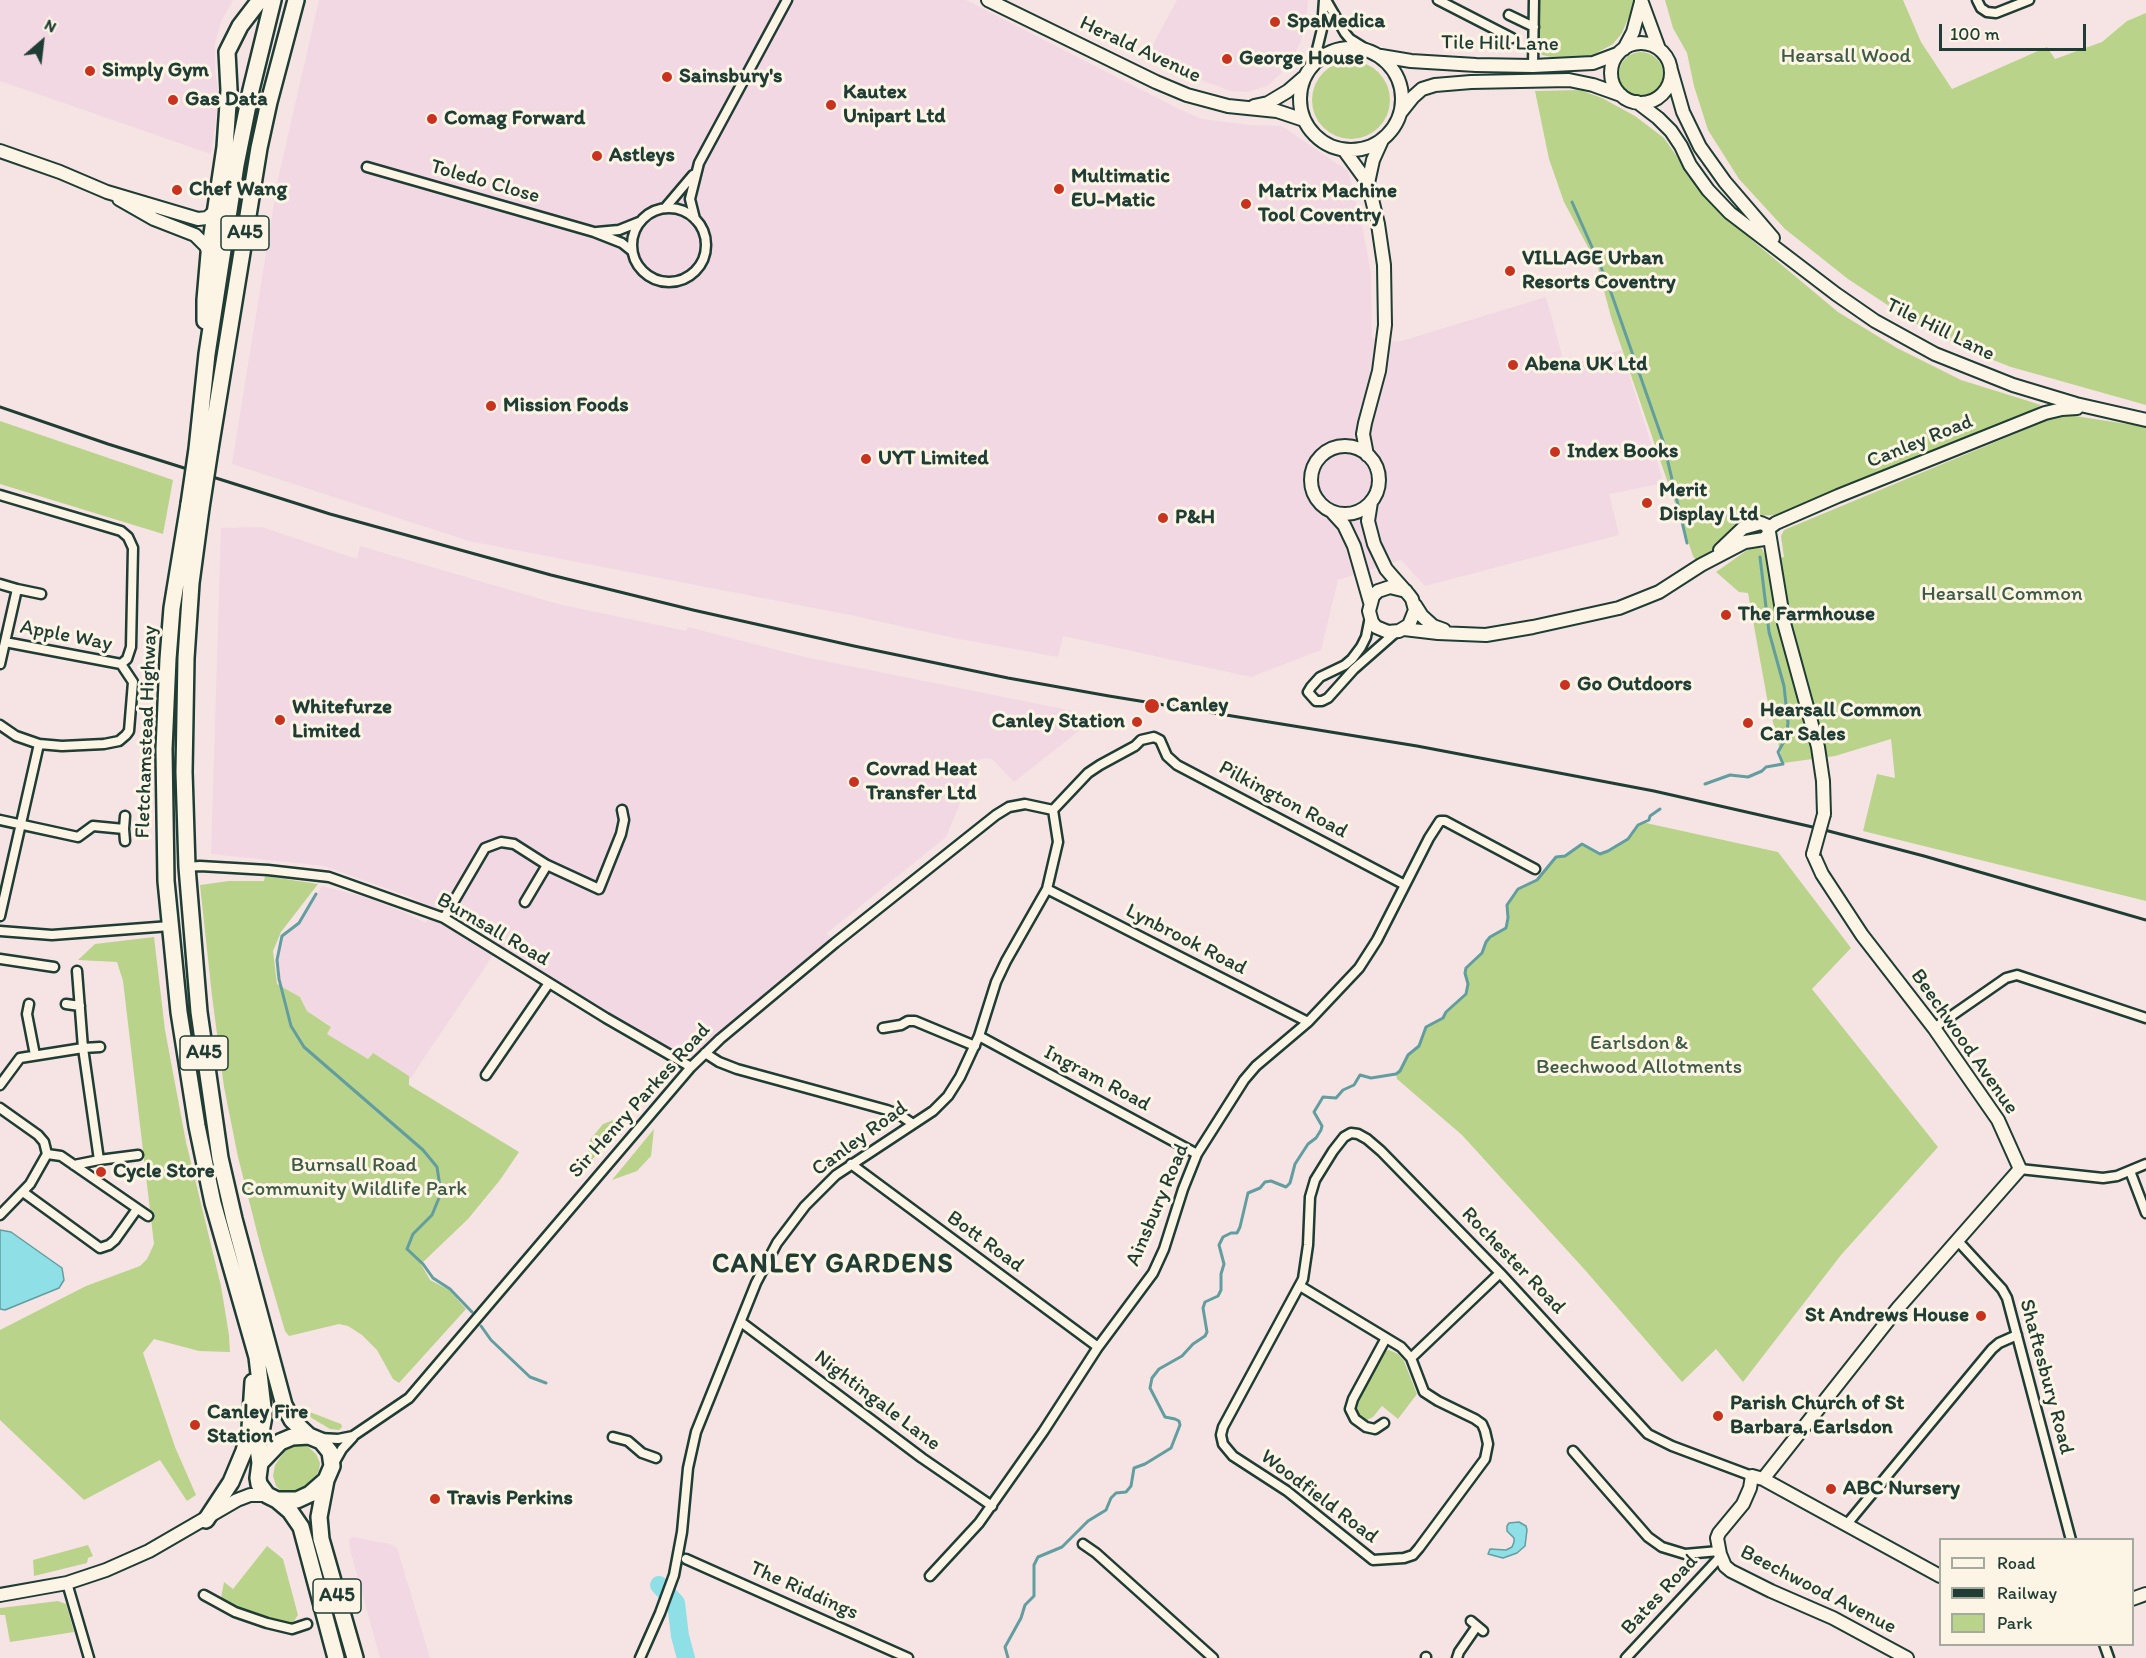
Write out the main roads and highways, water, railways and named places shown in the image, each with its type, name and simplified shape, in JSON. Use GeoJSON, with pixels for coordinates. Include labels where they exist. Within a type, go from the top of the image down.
{"type":"FeatureCollection","features":[{"type":"Feature","properties":{"kind":"highway"},"geometry":{"type":"LineString","coordinates":[[207,354],[205,300],[214,212],[225,147],[229,90],[227,52],[240,26],[260,0]]}},
{"type":"Feature","properties":{"kind":"highway","name":"Fletchamstead Highway"},"geometry":{"type":"LineString","coordinates":[[203,449],[207,354],[236,165],[273,0]]}},
{"type":"Feature","properties":{"kind":"highway","name":"Fletchamstead Highway"},"geometry":{"type":"LineString","coordinates":[[259,1467],[258,1448],[264,1423],[257,1357],[213,1203],[196,1126],[179,1012],[170,926],[164,749],[172,608],[195,506],[203,449],[259,148],[296,0]]}},
{"type":"Feature","properties":{"kind":"highway","name":"Fletchamstead Highway"},"geometry":{"type":"LineString","coordinates":[[195,506],[186,658],[184,772],[187,867],[199,1012],[220,1158],[234,1219],[284,1405],[292,1420],[313,1437]]}},
{"type":"Feature","properties":{"kind":"highway"},"geometry":{"type":"LineString","coordinates":[[206,1520],[231,1482],[244,1451],[250,1428],[254,1389],[242,1305]]}},
{"type":"Feature","properties":{"kind":"highway"},"geometry":{"type":"LineString","coordinates":[[259,1467],[275,1446],[284,1439],[313,1437]]}},
{"type":"Feature","properties":{"kind":"highway","name":"A45"},"geometry":{"type":"LineString","coordinates":[[313,1437],[326,1446],[330,1452],[329,1473],[319,1517],[321,1539],[355,1658]]}},
{"type":"Feature","properties":{"kind":"highway","name":"A45"},"geometry":{"type":"LineString","coordinates":[[259,1467],[259,1484],[290,1510],[301,1527],[336,1658]]}},
{"type":"Feature","properties":{"kind":"highway"},"geometry":{"type":"LineString","coordinates":[[272,1497],[287,1501],[304,1497],[316,1490],[329,1473]]}},
{"type":"Feature","properties":{"kind":"water"},"geometry":{"type":"Polygon","coordinates":[[[0,1230],[11,1232],[62,1268],[64,1280],[59,1288],[5,1310],[0,1309],[0,1230]]]}},
{"type":"Feature","properties":{"kind":"water"},"geometry":{"type":"Polygon","coordinates":[[[1519,1522],[1526,1526],[1527,1530],[1525,1546],[1517,1553],[1503,1558],[1488,1554],[1490,1549],[1506,1550],[1512,1547],[1514,1538],[1507,1531],[1507,1526],[1509,1523],[1519,1522]]]}},
{"type":"Feature","properties":{"kind":"waterway"},"geometry":{"type":"LineString","coordinates":[[1572,202],[1607,281],[1663,441],[1687,543]]}},
{"type":"Feature","properties":{"kind":"waterway"},"geometry":{"type":"LineString","coordinates":[[1705,784],[1730,775],[1748,777],[1766,767],[1783,764],[1778,752],[1786,738],[1788,723],[1784,686],[1769,632],[1760,557]]}},
{"type":"Feature","properties":{"kind":"waterway"},"geometry":{"type":"LineString","coordinates":[[1008,1658],[1005,1647],[1021,1618],[1025,1605],[1034,1596],[1034,1565],[1038,1557],[1062,1547],[1088,1521],[1106,1510],[1116,1493],[1126,1492],[1131,1486],[1134,1468],[1171,1448],[1180,1425],[1179,1421],[1165,1417],[1150,1388],[1152,1378],[1159,1369],[1182,1356],[1193,1344],[1205,1336],[1207,1332],[1203,1308],[1205,1302],[1218,1296],[1221,1290],[1221,1274],[1224,1264],[1219,1245],[1223,1237],[1237,1233],[1248,1193],[1260,1188],[1265,1182],[1271,1181],[1286,1187],[1290,1183],[1295,1164],[1308,1144],[1321,1130],[1322,1126],[1314,1112],[1323,1097],[1336,1098],[1343,1090],[1354,1085],[1360,1075],[1371,1078],[1396,1074],[1400,1071],[1408,1055],[1419,1046],[1426,1027],[1443,1018],[1446,1012],[1466,994],[1468,984],[1466,968],[1482,953],[1490,937],[1506,928],[1507,905],[1518,889],[1537,880],[1556,857],[1565,856],[1582,844],[1600,854],[1608,851],[1628,839],[1638,825],[1649,820],[1650,816],[1660,809]]}},
{"type":"Feature","properties":{"kind":"waterway"},"geometry":{"type":"LineString","coordinates":[[316,894],[299,923],[282,936],[277,960],[279,979],[291,1026],[304,1047],[423,1150],[437,1167],[441,1193],[432,1215],[413,1234],[407,1249],[423,1264],[433,1278],[450,1289],[472,1312]]}},
{"type":"Feature","properties":{"kind":"waterway"},"geometry":{"type":"LineString","coordinates":[[481,1326],[491,1340],[530,1377],[546,1383]]}},
{"type":"Feature","properties":{"kind":"waterway"},"geometry":{"type":"LineString","coordinates":[[659,1585],[676,1603],[680,1636],[686,1658]]}},
{"type":"Feature","properties":{"kind":"railway"},"geometry":{"type":"LineString","coordinates":[[0,407],[108,444],[330,514],[551,575],[693,610],[1008,678],[1417,746],[1654,791],[1817,828],[1924,856],[2146,920]]}},
{"type":"Feature","properties":{"kind":"place","name":"SpaMedica"},"geometry":{"type":"Point","coordinates":[1275,22]}},
{"type":"Feature","properties":{"kind":"place","name":"George House"},"geometry":{"type":"Point","coordinates":[1227,59]}},
{"type":"Feature","properties":{"kind":"place","name":"Simply Gym"},"geometry":{"type":"Point","coordinates":[90,71]}},
{"type":"Feature","properties":{"kind":"place","name":"Sainsbury's"},"geometry":{"type":"Point","coordinates":[667,77]}},
{"type":"Feature","properties":{"kind":"place","name":"Gas Data"},"geometry":{"type":"Point","coordinates":[173,100]}},
{"type":"Feature","properties":{"kind":"place","name":"Kautex Unipart Ltd"},"geometry":{"type":"Point","coordinates":[831,105]}},
{"type":"Feature","properties":{"kind":"place","name":"Comag Forward"},"geometry":{"type":"Point","coordinates":[432,119]}},
{"type":"Feature","properties":{"kind":"place","name":"Astleys"},"geometry":{"type":"Point","coordinates":[597,156]}},
{"type":"Feature","properties":{"kind":"place","name":"Multimatic EU-Matic"},"geometry":{"type":"Point","coordinates":[1059,189]}},
{"type":"Feature","properties":{"kind":"place","name":"Chef Wang"},"geometry":{"type":"Point","coordinates":[177,190]}},
{"type":"Feature","properties":{"kind":"place","name":"Matrix Machine Tool Coventry"},"geometry":{"type":"Point","coordinates":[1246,204]}},
{"type":"Feature","properties":{"kind":"place","name":"VILLAGE Urban Resorts Coventry"},"geometry":{"type":"Point","coordinates":[1510,271]}},
{"type":"Feature","properties":{"kind":"place","name":"Abena UK Ltd"},"geometry":{"type":"Point","coordinates":[1513,365]}},
{"type":"Feature","properties":{"kind":"place","name":"Mission Foods"},"geometry":{"type":"Point","coordinates":[491,406]}},
{"type":"Feature","properties":{"kind":"place","name":"Index Books"},"geometry":{"type":"Point","coordinates":[1555,452]}},
{"type":"Feature","properties":{"kind":"place","name":"UYT Limited"},"geometry":{"type":"Point","coordinates":[866,459]}},
{"type":"Feature","properties":{"kind":"place","name":"Merit Display Ltd"},"geometry":{"type":"Point","coordinates":[1647,503]}},
{"type":"Feature","properties":{"kind":"place","name":"P&H"},"geometry":{"type":"Point","coordinates":[1163,518]}},
{"type":"Feature","properties":{"kind":"place","name":"The Farmhouse"},"geometry":{"type":"Point","coordinates":[1726,615]}},
{"type":"Feature","properties":{"kind":"place","name":"Go Outdoors"},"geometry":{"type":"Point","coordinates":[1565,685]}},
{"type":"Feature","properties":{"kind":"place","name":"Canley"},"geometry":{"type":"Point","coordinates":[1152,706]}},
{"type":"Feature","properties":{"kind":"place","name":"Whitefurze Limited"},"geometry":{"type":"Point","coordinates":[280,720]}},
{"type":"Feature","properties":{"kind":"place","name":"Canley Station"},"geometry":{"type":"Point","coordinates":[1137,722]}},
{"type":"Feature","properties":{"kind":"place","name":"Hearsall Common Car Sales"},"geometry":{"type":"Point","coordinates":[1748,723]}},
{"type":"Feature","properties":{"kind":"place","name":"Covrad Heat Transfer Ltd"},"geometry":{"type":"Point","coordinates":[854,782]}},
{"type":"Feature","properties":{"kind":"place","name":"Cycle Store"},"geometry":{"type":"Point","coordinates":[101,1172]}},
{"type":"Feature","properties":{"kind":"place","name":"St Andrews House"},"geometry":{"type":"Point","coordinates":[1981,1316]}},
{"type":"Feature","properties":{"kind":"place","name":"Parish Church of St Barbara, Earlsdon"},"geometry":{"type":"Point","coordinates":[1718,1416]}},
{"type":"Feature","properties":{"kind":"place","name":"Canley Fire Station"},"geometry":{"type":"Point","coordinates":[195,1425]}},
{"type":"Feature","properties":{"kind":"place","name":"ABC Nursery"},"geometry":{"type":"Point","coordinates":[1831,1489]}},
{"type":"Feature","properties":{"kind":"place","name":"Travis Perkins"},"geometry":{"type":"Point","coordinates":[435,1499]}},
{"type":"Feature","properties":{"kind":"district","name":"CANLEY GARDENS"},"geometry":{"type":"Point","coordinates":[833,1265]}},
{"type":"Feature","properties":{"kind":"park label","name":"Hearsall Wood"},"geometry":{"type":"Point","coordinates":[1846,57]}},
{"type":"Feature","properties":{"kind":"park label","name":"Hearsall Common"},"geometry":{"type":"Point","coordinates":[2002,595]}},
{"type":"Feature","properties":{"kind":"park label","name":"Earlsdon & Beechwood Allotments"},"geometry":{"type":"Point","coordinates":[1639,1056]}},
{"type":"Feature","properties":{"kind":"park label","name":"Burnsall Road Community Wildlife Park"},"geometry":{"type":"Point","coordinates":[354,1178]}}]}
